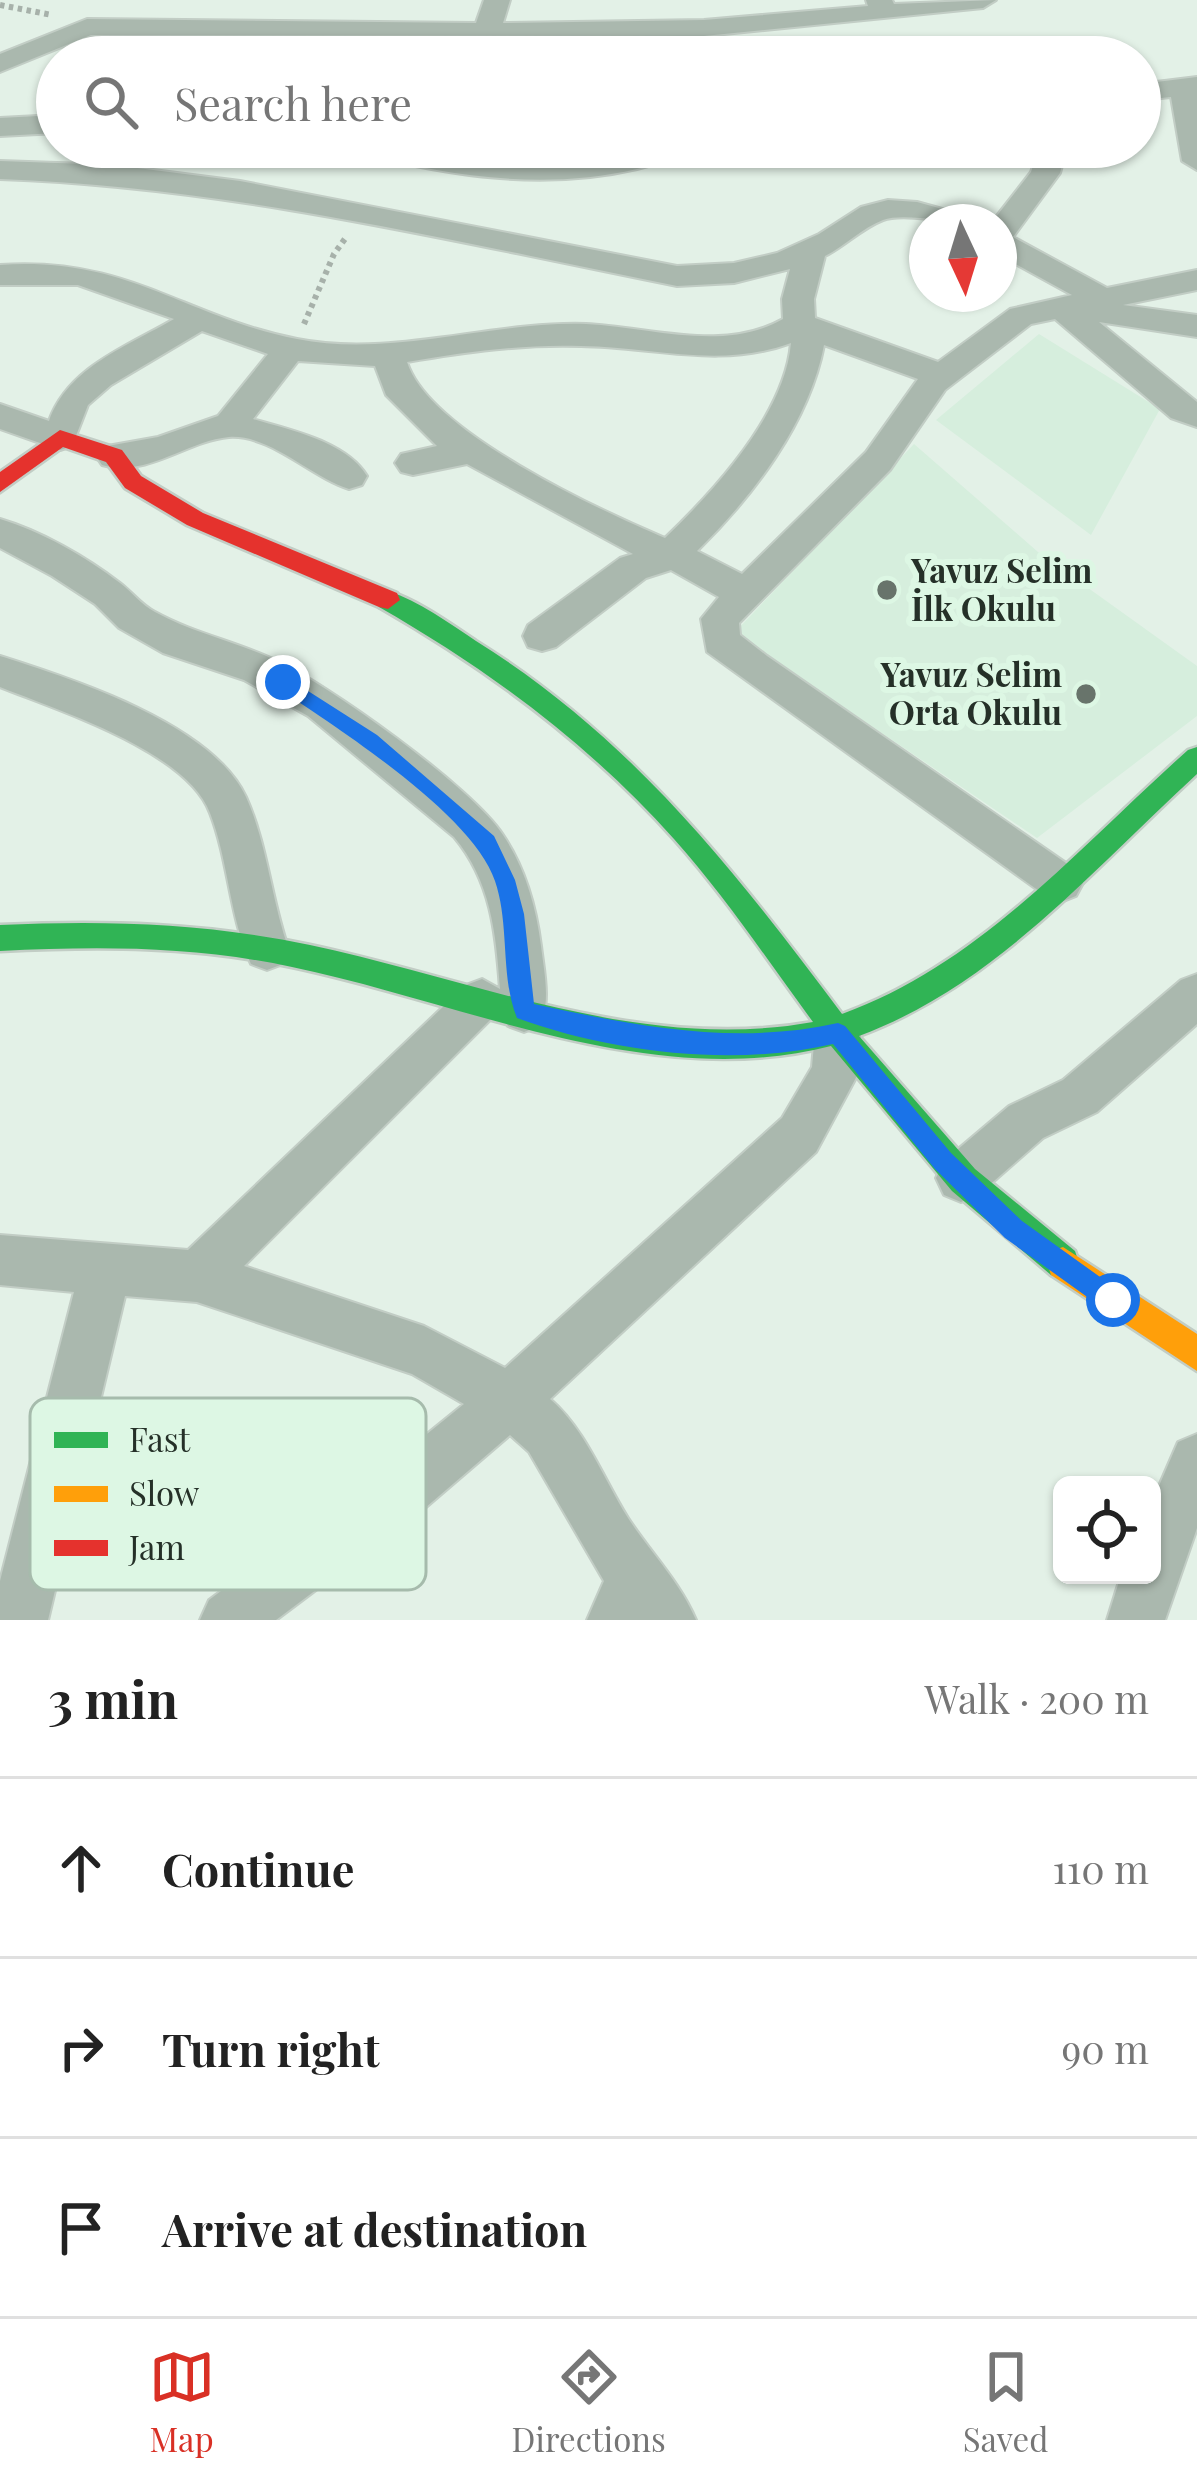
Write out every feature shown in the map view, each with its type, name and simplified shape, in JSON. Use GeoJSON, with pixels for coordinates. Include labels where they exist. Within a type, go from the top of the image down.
{"type":"FeatureCollection","features":[{"type":"Feature","properties":{"kind":"street"},"geometry":{"type":"LineString","coordinates":[[487,31],[497,0]]}},
{"type":"Feature","properties":{"kind":"street"},"geometry":{"type":"LineString","coordinates":[[66,36],[87,27],[704,28],[882,6],[983,0]]}},
{"type":"Feature","properties":{"kind":"street"},"geometry":{"type":"LineString","coordinates":[[0,64],[36,49]]}},
{"type":"Feature","properties":{"kind":"street"},"geometry":{"type":"LineString","coordinates":[[1190,86],[1197,161]]}},
{"type":"Feature","properties":{"kind":"street"},"geometry":{"type":"LineString","coordinates":[[0,128],[36,125]]}},
{"type":"Feature","properties":{"kind":"street"},"geometry":{"type":"LineString","coordinates":[[463,168],[538,175],[605,168]]}},
{"type":"Feature","properties":{"kind":"street"},"geometry":{"type":"LineString","coordinates":[[1017,213],[1047,168]]}},
{"type":"Feature","properties":{"kind":"street"},"geometry":{"type":"LineString","coordinates":[[0,170],[183,182],[677,276],[720,277],[770,268],[878,211],[909,209]]}},
{"type":"Feature","properties":{"kind":"street"},"geometry":{"type":"LineString","coordinates":[[1017,249],[1101,298]]}},
{"type":"Feature","properties":{"kind":"street"},"geometry":{"type":"LineString","coordinates":[[542,636],[633,568],[667,558],[729,498],[799,386],[808,345],[799,324],[798,299],[811,250]]}},
{"type":"Feature","properties":{"kind":"street"},"geometry":{"type":"LineString","coordinates":[[0,275],[77,272],[133,287],[199,319],[290,349],[351,357],[389,356],[523,336],[729,345],[783,336],[799,324]]}},
{"type":"Feature","properties":{"kind":"street"},"geometry":{"type":"LineString","coordinates":[[1061,884],[721,641],[720,619],[878,461],[941,376],[1021,316],[1197,280]]}},
{"type":"Feature","properties":{"kind":"street"},"geometry":{"type":"LineString","coordinates":[[1059,306],[1197,326]]}},
{"type":"Feature","properties":{"kind":"street"},"geometry":{"type":"LineString","coordinates":[[1059,306],[1189,406]]}},
{"type":"Feature","properties":{"kind":"street"},"geometry":{"type":"LineString","coordinates":[[0,484],[60,438],[73,400],[99,377],[199,319]]}},
{"type":"Feature","properties":{"kind":"street"},"geometry":{"type":"LineString","coordinates":[[799,324],[941,376]]}},
{"type":"Feature","properties":{"kind":"street"},"geometry":{"type":"LineString","coordinates":[[0,416],[115,456],[162,448],[230,424],[290,349]]}},
{"type":"Feature","properties":{"kind":"street"},"geometry":{"type":"LineString","coordinates":[[389,356],[398,387],[453,441],[667,558],[715,574],[742,594]]}},
{"type":"Feature","properties":{"kind":"street"},"geometry":{"type":"LineString","coordinates":[[230,424],[303,446],[349,476]]}},
{"type":"Feature","properties":{"kind":"street"},"geometry":{"type":"LineString","coordinates":[[413,464],[472,451]]}},
{"type":"Feature","properties":{"kind":"street"},"geometry":{"type":"LineString","coordinates":[[115,456],[133,482],[195,519],[257,548],[358,584],[399,606],[514,676],[600,743],[718,873],[884,1094],[961,1178],[1014,1230],[1197,1354]]}},
{"type":"Feature","properties":{"kind":"street"},"geometry":{"type":"LineString","coordinates":[[0,532],[80,575],[133,618],[162,634],[258,669],[322,705],[469,824],[487,842],[505,880],[521,963],[503,1006],[197,1276]]}},
{"type":"Feature","properties":{"kind":"street"},"geometry":{"type":"LineString","coordinates":[[0,671],[202,763],[225,796],[250,911],[267,950]]}},
{"type":"Feature","properties":{"kind":"street"},"geometry":{"type":"LineString","coordinates":[[0,938],[130,931],[267,950],[621,1033],[724,1045],[787,1044],[838,1033],[936,985],[983,954],[1197,758]]}},
{"type":"Feature","properties":{"kind":"street"},"geometry":{"type":"LineString","coordinates":[[961,1178],[1026,1122],[1079,1096],[1197,995]]}},
{"type":"Feature","properties":{"kind":"street"},"geometry":{"type":"LineString","coordinates":[[426,1469],[510,1400],[799,1135],[836,1072],[838,1033]]}},
{"type":"Feature","properties":{"kind":"street"},"geometry":{"type":"LineString","coordinates":[[0,1260],[197,1276],[424,1352],[510,1400],[548,1433],[610,1541],[639,1606]]}},
{"type":"Feature","properties":{"kind":"street"},"geometry":{"type":"LineString","coordinates":[[74,1398],[105,1271]]}},
{"type":"Feature","properties":{"kind":"street"},"geometry":{"type":"LineString","coordinates":[[1161,1548],[1197,1461]]}},
{"type":"Feature","properties":{"kind":"street"},"geometry":{"type":"LineString","coordinates":[[19,1620],[30,1575]]}},
{"type":"Feature","properties":{"kind":"street"},"geometry":{"type":"LineString","coordinates":[[1136,1620],[1147,1584]]}},
{"type":"Feature","properties":{"kind":"street"},"geometry":{"type":"LineString","coordinates":[[230,1620],[270,1590]]}},
{"type":"Feature","properties":{"kind":"path"},"geometry":{"type":"LineString","coordinates":[[321,289],[334,254],[363,216]]}},
{"type":"Feature","properties":{"kind":"shaded area"},"geometry":{"type":"Polygon","coordinates":[[[1039,334],[1160,409],[1091,535],[936,420],[1039,334]]]}},
{"type":"Feature","properties":{"kind":"shaded area"},"geometry":{"type":"Polygon","coordinates":[[[914,444],[1038,552],[1197,666],[1197,716],[1037,838],[734,633],[914,444]]]}},
{"type":"Feature","properties":{"kind":"traffic: fast"},"geometry":{"type":"LineString","coordinates":[[388,600],[526,688],[650,795],[722,877],[919,1133],[1011,1224],[1063,1263]]}},
{"type":"Feature","properties":{"kind":"traffic: fast"},"geometry":{"type":"LineString","coordinates":[[0,938],[118,934],[206,939],[337,964],[604,1031],[716,1046],[772,1044],[827,1034],[881,1014],[969,962],[1048,897],[1197,758]]}},
{"type":"Feature","properties":{"kind":"traffic: slow"},"geometry":{"type":"LineString","coordinates":[[1063,1263],[1197,1354]]}},
{"type":"Feature","properties":{"kind":"traffic: jam"},"geometry":{"type":"LineString","coordinates":[[0,484],[60,438],[114,456],[133,482],[195,519],[388,600]]}},
{"type":"Feature","properties":{"kind":"place","name":"Yavuz Selim İlk Okulu"},"geometry":{"type":"Point","coordinates":[887,590]}},
{"type":"Feature","properties":{"kind":"place","name":"Yavuz Selim Orta Okulu"},"geometry":{"type":"Point","coordinates":[1086,694]}},
{"type":"Feature","properties":{"kind":"route"},"geometry":{"type":"LineString","coordinates":[[283,682],[371,740],[487,842],[505,880],[513,914],[524,1011],[621,1033],[724,1045],[787,1044],[838,1033],[943,1161],[1014,1230],[1113,1300]]}}]}
